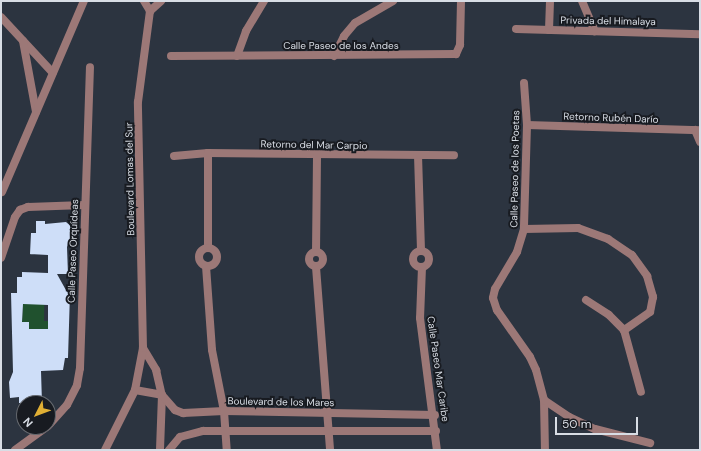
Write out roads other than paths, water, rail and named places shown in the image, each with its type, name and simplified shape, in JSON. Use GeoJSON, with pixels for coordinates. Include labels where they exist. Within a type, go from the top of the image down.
{"type":"FeatureCollection","features":[{"type":"Feature","properties":{"kind":"street"},"geometry":{"type":"LineString","coordinates":[[2,192],[84,1]]}},
{"type":"Feature","properties":{"kind":"street"},"geometry":{"type":"LineString","coordinates":[[144,1],[150,11],[161,1]]}},
{"type":"Feature","properties":{"kind":"street"},"geometry":{"type":"LineString","coordinates":[[237,56],[246,31],[264,1]]}},
{"type":"Feature","properties":{"kind":"street"},"geometry":{"type":"LineString","coordinates":[[334,56],[344,36],[355,23],[393,1]]}},
{"type":"Feature","properties":{"kind":"street","name":"Calle Paseo de los Andes"},"geometry":{"type":"LineString","coordinates":[[171,56],[456,54],[460,46],[461,1]]}},
{"type":"Feature","properties":{"kind":"street"},"geometry":{"type":"LineString","coordinates":[[549,30],[550,1]]}},
{"type":"Feature","properties":{"kind":"street"},"geometry":{"type":"LineString","coordinates":[[582,1],[595,31]]}},
{"type":"Feature","properties":{"kind":"street","name":"Boulevard Lomas del Sur"},"geometry":{"type":"LineString","coordinates":[[107,449],[135,390],[143,348],[138,102],[150,11]]}},
{"type":"Feature","properties":{"kind":"street"},"geometry":{"type":"LineString","coordinates":[[1,17],[53,73]]}},
{"type":"Feature","properties":{"kind":"street","name":"Privada del Himalaya"},"geometry":{"type":"LineString","coordinates":[[516,29],[700,34]]}},
{"type":"Feature","properties":{"kind":"street"},"geometry":{"type":"LineString","coordinates":[[23,41],[36,113]]}},
{"type":"Feature","properties":{"kind":"street","name":"Calle Paseo Orquídeas"},"geometry":{"type":"LineString","coordinates":[[56,418],[67,405],[77,385],[90,67]]}},
{"type":"Feature","properties":{"kind":"street","name":"Calle Paseo de los Poetas"},"geometry":{"type":"LineString","coordinates":[[524,83],[527,125],[524,230],[517,252],[495,289],[493,298],[496,310],[504,323],[530,357],[544,400],[545,450]]}},
{"type":"Feature","properties":{"kind":"street","name":"Retorno Rubén Darío"},"geometry":{"type":"LineString","coordinates":[[527,125],[697,130],[700,142]]}},
{"type":"Feature","properties":{"kind":"street"},"geometry":{"type":"LineString","coordinates":[[208,153],[208,248],[203,250],[199,259],[206,266],[212,350],[227,430],[227,450]]}},
{"type":"Feature","properties":{"kind":"street","name":"Retorno del Mar Carpio"},"geometry":{"type":"LineString","coordinates":[[174,156],[208,153],[454,155]]}},
{"type":"Feature","properties":{"kind":"street"},"geometry":{"type":"LineString","coordinates":[[317,155],[316,252],[311,254],[309,259],[316,267],[330,450]]}},
{"type":"Feature","properties":{"kind":"street","name":"Calle Paseo Mar Caribe"},"geometry":{"type":"LineString","coordinates":[[418,155],[421,251],[415,254],[413,260],[416,265],[422,267],[420,318],[435,415],[437,450]]}},
{"type":"Feature","properties":{"kind":"street"},"geometry":{"type":"LineString","coordinates":[[1,258],[15,217],[20,210],[28,207],[84,205]]}},
{"type":"Feature","properties":{"kind":"street"},"geometry":{"type":"LineString","coordinates":[[524,230],[578,228],[608,239],[632,255],[647,276],[653,297],[650,312],[624,330]]}},
{"type":"Feature","properties":{"kind":"street"},"geometry":{"type":"LineString","coordinates":[[586,300],[609,315],[624,330],[641,392]]}},
{"type":"Feature","properties":{"kind":"street","name":"Boulevard Lomas del Sur"},"geometry":{"type":"LineString","coordinates":[[143,348],[156,370],[162,395],[160,450]]}},
{"type":"Feature","properties":{"kind":"street"},"geometry":{"type":"LineString","coordinates":[[135,390],[162,395]]}},
{"type":"Feature","properties":{"kind":"street","name":"Boulevard de los Mares"},"geometry":{"type":"LineString","coordinates":[[162,395],[175,410],[183,413],[224,411],[435,415]]}},
{"type":"Feature","properties":{"kind":"street"},"geometry":{"type":"LineString","coordinates":[[544,400],[569,417],[595,429],[650,443]]}},
{"type":"Feature","properties":{"kind":"street"},"geometry":{"type":"LineString","coordinates":[[169,450],[175,442],[186,434],[227,430],[436,431]]}},
{"type":"Feature","properties":{"kind":"street","name":"Calle Paseo Orquídeas"},"geometry":{"type":"LineString","coordinates":[[15,450],[37,435]]}}]}
